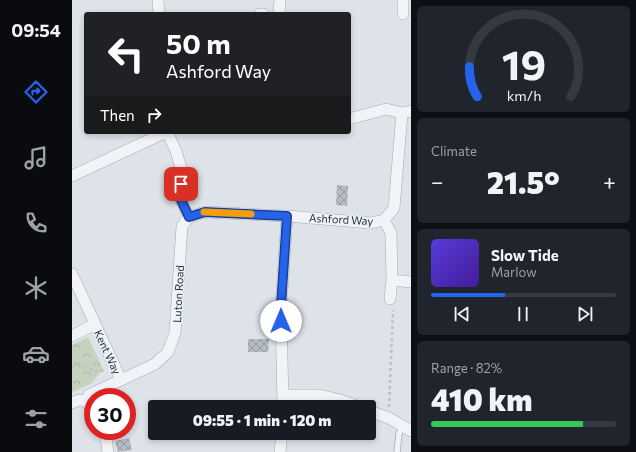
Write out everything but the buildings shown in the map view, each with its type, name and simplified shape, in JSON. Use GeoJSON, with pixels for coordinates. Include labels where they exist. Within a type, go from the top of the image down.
{"type":"FeatureCollection","features":[{"type":"Feature","properties":{"kind":"street"},"geometry":{"type":"LineString","coordinates":[[158,0],[159,12]]}},
{"type":"Feature","properties":{"kind":"street"},"geometry":{"type":"LineString","coordinates":[[279,12],[280,0]]}},
{"type":"Feature","properties":{"kind":"street"},"geometry":{"type":"LineString","coordinates":[[403,0],[403,14]]}},
{"type":"Feature","properties":{"kind":"street"},"geometry":{"type":"LineString","coordinates":[[351,118],[386,109],[407,112]]}},
{"type":"Feature","properties":{"kind":"street","name":"Ashford Way"},"geometry":{"type":"LineString","coordinates":[[189,217],[205,212],[287,216],[371,223],[384,220],[394,208],[407,112]]}},
{"type":"Feature","properties":{"kind":"street"},"geometry":{"type":"LineString","coordinates":[[72,176],[162,134]]}},
{"type":"Feature","properties":{"kind":"street"},"geometry":{"type":"LineString","coordinates":[[167,134],[176,151],[181,168],[181,200],[189,217]]}},
{"type":"Feature","properties":{"kind":"street"},"geometry":{"type":"LineString","coordinates":[[283,400],[281,306],[287,216]]}},
{"type":"Feature","properties":{"kind":"street","name":"Luton Road"},"geometry":{"type":"LineString","coordinates":[[104,388],[155,364],[168,352],[175,333],[182,226],[189,217]]}},
{"type":"Feature","properties":{"kind":"street"},"geometry":{"type":"LineString","coordinates":[[384,220],[391,233],[392,280],[390,299]]}},
{"type":"Feature","properties":{"kind":"street","name":"Kent Way"},"geometry":{"type":"LineString","coordinates":[[72,274],[121,380]]}},
{"type":"Feature","properties":{"kind":"street"},"geometry":{"type":"LineString","coordinates":[[392,280],[411,282]]}},
{"type":"Feature","properties":{"kind":"street","name":"Kent Way"},"geometry":{"type":"LineString","coordinates":[[72,336],[95,324]]}},
{"type":"Feature","properties":{"kind":"street"},"geometry":{"type":"LineString","coordinates":[[283,395],[319,395],[340,400]]}},
{"type":"Feature","properties":{"kind":"street"},"geometry":{"type":"LineString","coordinates":[[72,403],[79,400],[84,401]]}},
{"type":"Feature","properties":{"kind":"street"},"geometry":{"type":"LineString","coordinates":[[376,413],[389,418],[407,429]]}},
{"type":"Feature","properties":{"kind":"street"},"geometry":{"type":"LineString","coordinates":[[106,440],[108,452]]}},
{"type":"Feature","properties":{"kind":"street"},"geometry":{"type":"LineString","coordinates":[[280,452],[281,440]]}},
{"type":"Feature","properties":{"kind":"lane"},"geometry":{"type":"LineString","coordinates":[[397,452],[399,434],[407,429]]}},
{"type":"Feature","properties":{"kind":"path"},"geometry":{"type":"LineString","coordinates":[[389,418],[394,303],[390,299]]}},
{"type":"Feature","properties":{"kind":"path"},"geometry":{"type":"LineString","coordinates":[[72,368],[79,366],[100,372],[114,364]]}},
{"type":"Feature","properties":{"kind":"green space"},"geometry":{"type":"Polygon","coordinates":[[[88,337],[103,369],[91,384],[72,392],[72,345],[88,337]]]}},
{"type":"Feature","properties":{"kind":"slow traffic"},"geometry":{"type":"LineString","coordinates":[[204,212],[251,214]]}},
{"type":"Feature","properties":{"kind":"route"},"geometry":{"type":"LineString","coordinates":[[181,184],[181,200],[189,217],[205,212],[287,216],[281,321]]}}]}
